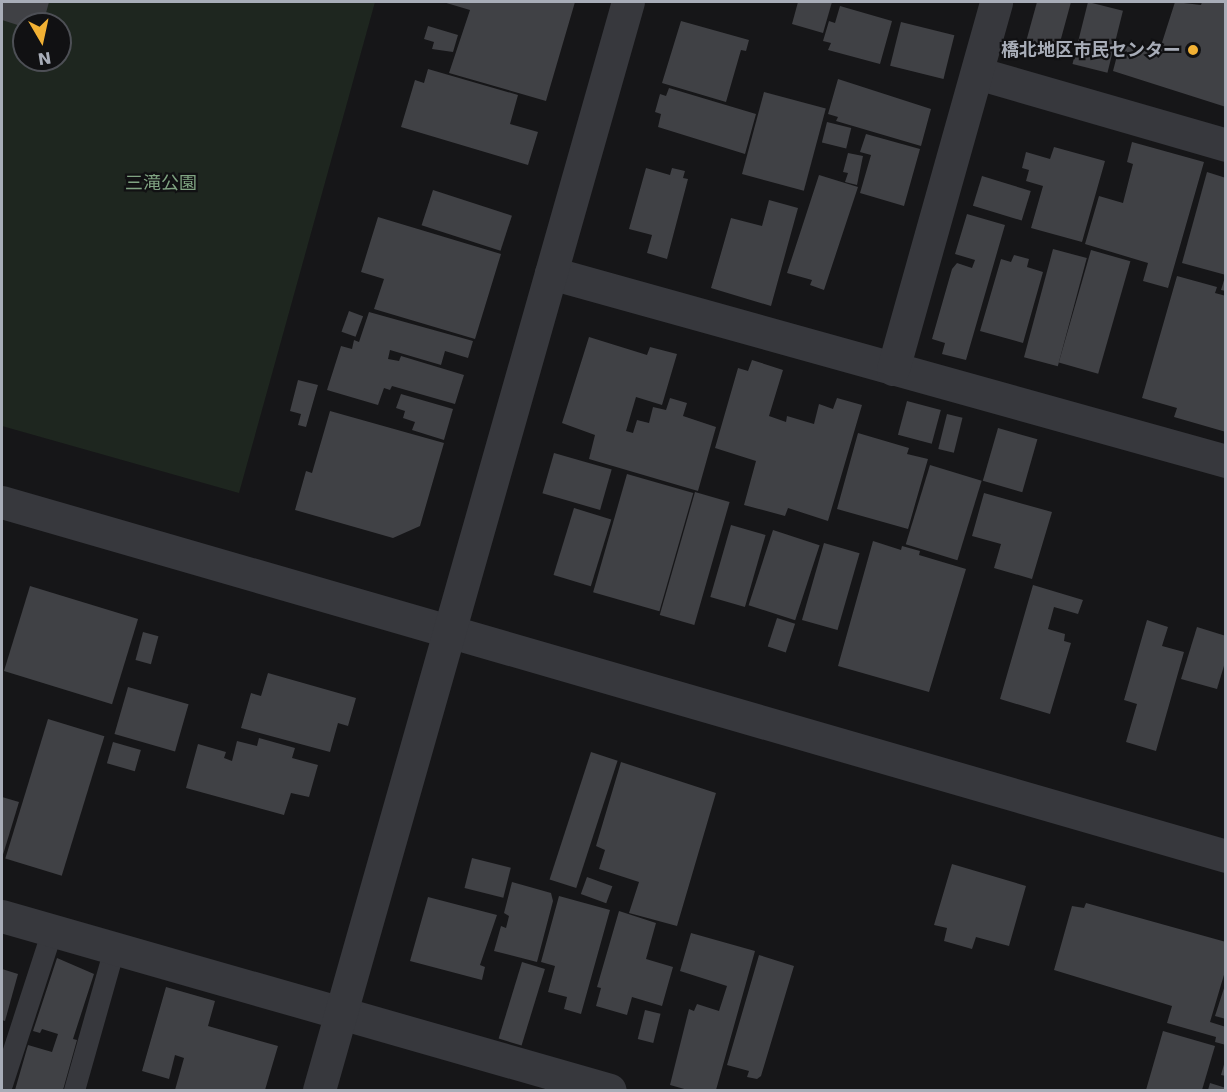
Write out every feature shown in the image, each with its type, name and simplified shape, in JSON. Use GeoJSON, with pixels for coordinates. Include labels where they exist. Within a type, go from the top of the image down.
{"type":"FeatureCollection","features":[{"type":"Feature","properties":{"kind":"street"},"geometry":{"type":"LineString","coordinates":[[319,1090],[628,2]]}},
{"type":"Feature","properties":{"kind":"street"},"geometry":{"type":"LineString","coordinates":[[893,369],[996,2]]}},
{"type":"Feature","properties":{"kind":"street"},"geometry":{"type":"LineString","coordinates":[[977,73],[1226,145]]}},
{"type":"Feature","properties":{"kind":"street"},"geometry":{"type":"LineString","coordinates":[[551,273],[1226,461]]}},
{"type":"Feature","properties":{"kind":"street"},"geometry":{"type":"LineString","coordinates":[[2,502],[1226,856]]}},
{"type":"Feature","properties":{"kind":"street"},"geometry":{"type":"LineString","coordinates":[[2,916],[610,1090]]}},
{"type":"Feature","properties":{"kind":"lane"},"geometry":{"type":"LineString","coordinates":[[2,1084],[52,930]]}},
{"type":"Feature","properties":{"kind":"lane"},"geometry":{"type":"LineString","coordinates":[[74,1090],[114,949]]}},
{"type":"Feature","properties":{"kind":"green space","name":"三滝公園"},"geometry":{"type":"Polygon","coordinates":[[[2,2],[375,2],[239,493],[2,426],[2,2]]]}},
{"type":"Feature","properties":{"kind":"building"},"geometry":{"type":"Polygon","coordinates":[[[2,2],[49,2],[46,12],[12,12],[12,23],[2,20],[2,2]]]}},
{"type":"Feature","properties":{"kind":"building"},"geometry":{"type":"Polygon","coordinates":[[[443,2],[575,2],[546,101],[449,73],[470,10],[443,2]]]}},
{"type":"Feature","properties":{"kind":"building"},"geometry":{"type":"Polygon","coordinates":[[[798,2],[832,2],[823,33],[792,24],[798,2]]]}},
{"type":"Feature","properties":{"kind":"building"},"geometry":{"type":"Polygon","coordinates":[[[1037,2],[1071,2],[1056,57],[1024,49],[1037,2]]]}},
{"type":"Feature","properties":{"kind":"building"},"geometry":{"type":"Polygon","coordinates":[[[1088,2],[1123,11],[1107,73],[1073,64],[1088,2]]]}},
{"type":"Feature","properties":{"kind":"building","name":"橋北地区市民センター"},"geometry":{"type":"Polygon","coordinates":[[[1175,2],[1201,5],[1202,2],[1226,2],[1226,107],[1113,71],[1120,44],[1158,55],[1175,2]]]}},
{"type":"Feature","properties":{"kind":"building"},"geometry":{"type":"Polygon","coordinates":[[[840,6],[892,21],[880,64],[828,50],[831,43],[823,41],[829,21],[835,23],[840,6]]]}},
{"type":"Feature","properties":{"kind":"building"},"geometry":{"type":"Polygon","coordinates":[[[681,21],[749,40],[746,51],[741,50],[726,102],[662,83],[681,21]]]}},
{"type":"Feature","properties":{"kind":"building"},"geometry":{"type":"Polygon","coordinates":[[[901,22],[954,35],[943,79],[890,66],[901,22]]]}},
{"type":"Feature","properties":{"kind":"building"},"geometry":{"type":"Polygon","coordinates":[[[428,26],[458,35],[453,52],[432,49],[434,42],[424,39],[428,26]]]}},
{"type":"Feature","properties":{"kind":"building"},"geometry":{"type":"Polygon","coordinates":[[[428,69],[518,95],[510,124],[538,132],[528,165],[401,127],[415,80],[424,83],[428,69]]]}},
{"type":"Feature","properties":{"kind":"building"},"geometry":{"type":"Polygon","coordinates":[[[838,79],[931,109],[921,146],[836,121],[838,117],[828,114],[838,79]]]}},
{"type":"Feature","properties":{"kind":"building"},"geometry":{"type":"Polygon","coordinates":[[[669,88],[756,114],[745,154],[658,127],[661,114],[655,112],[660,94],[666,96],[669,88]]]}},
{"type":"Feature","properties":{"kind":"building"},"geometry":{"type":"Polygon","coordinates":[[[764,92],[826,109],[804,191],[742,174],[764,92]]]}},
{"type":"Feature","properties":{"kind":"building"},"geometry":{"type":"Polygon","coordinates":[[[827,122],[851,128],[846,148],[822,142],[827,122]]]}},
{"type":"Feature","properties":{"kind":"building"},"geometry":{"type":"Polygon","coordinates":[[[866,134],[920,149],[904,206],[860,193],[871,155],[860,152],[866,134]]]}},
{"type":"Feature","properties":{"kind":"building"},"geometry":{"type":"Polygon","coordinates":[[[1132,142],[1204,162],[1168,288],[1143,281],[1148,263],[1085,244],[1099,196],[1123,203],[1133,164],[1127,162],[1132,142]]]}},
{"type":"Feature","properties":{"kind":"building"},"geometry":{"type":"Polygon","coordinates":[[[1054,147],[1105,161],[1082,242],[1031,228],[1043,186],[1026,181],[1029,170],[1022,168],[1026,152],[1050,159],[1054,147]]]}},
{"type":"Feature","properties":{"kind":"building"},"geometry":{"type":"Polygon","coordinates":[[[848,153],[863,156],[857,185],[845,182],[848,173],[843,172],[848,153]]]}},
{"type":"Feature","properties":{"kind":"building"},"geometry":{"type":"Polygon","coordinates":[[[646,168],[670,175],[672,168],[685,171],[683,178],[688,179],[667,259],[647,253],[652,235],[629,229],[646,168]]]}},
{"type":"Feature","properties":{"kind":"building"},"geometry":{"type":"Polygon","coordinates":[[[1207,172],[1226,178],[1226,275],[1182,263],[1207,172]]]}},
{"type":"Feature","properties":{"kind":"building"},"geometry":{"type":"Polygon","coordinates":[[[819,175],[858,187],[824,290],[810,285],[812,280],[787,273],[819,175]]]}},
{"type":"Feature","properties":{"kind":"building"},"geometry":{"type":"Polygon","coordinates":[[[982,176],[1031,191],[1022,221],[973,206],[982,176]]]}},
{"type":"Feature","properties":{"kind":"building"},"geometry":{"type":"Polygon","coordinates":[[[433,190],[512,216],[501,251],[422,225],[433,190]]]}},
{"type":"Feature","properties":{"kind":"building"},"geometry":{"type":"Polygon","coordinates":[[[769,200],[798,208],[771,306],[711,288],[731,218],[762,226],[769,200]]]}},
{"type":"Feature","properties":{"kind":"building"},"geometry":{"type":"Polygon","coordinates":[[[967,214],[1005,225],[966,360],[942,354],[945,343],[932,339],[952,269],[957,263],[972,268],[975,260],[955,254],[967,214]]]}},
{"type":"Feature","properties":{"kind":"building"},"geometry":{"type":"Polygon","coordinates":[[[378,217],[501,254],[475,339],[374,309],[384,279],[361,272],[378,217]]]}},
{"type":"Feature","properties":{"kind":"building"},"geometry":{"type":"Polygon","coordinates":[[[1053,249],[1087,258],[1058,366],[1024,357],[1053,249]]]}},
{"type":"Feature","properties":{"kind":"building"},"geometry":{"type":"Polygon","coordinates":[[[1091,250],[1130,261],[1098,374],[1059,362],[1091,250]]]}},
{"type":"Feature","properties":{"kind":"building"},"geometry":{"type":"Polygon","coordinates":[[[1014,255],[1029,259],[1027,267],[1043,272],[1023,343],[980,331],[1001,259],[1011,262],[1014,255]]]}},
{"type":"Feature","properties":{"kind":"building"},"geometry":{"type":"Polygon","coordinates":[[[1177,276],[1217,287],[1215,293],[1226,296],[1226,432],[1174,417],[1177,408],[1142,398],[1177,276]]]}},
{"type":"Feature","properties":{"kind":"building"},"geometry":{"type":"Polygon","coordinates":[[[1226,277],[1226,291],[1221,290],[1226,277]]]}},
{"type":"Feature","properties":{"kind":"building"},"geometry":{"type":"Polygon","coordinates":[[[349,311],[363,316],[356,337],[341,332],[349,311]]]}},
{"type":"Feature","properties":{"kind":"building"},"geometry":{"type":"Polygon","coordinates":[[[369,312],[473,341],[468,358],[445,351],[441,365],[390,350],[388,359],[399,361],[401,356],[464,375],[455,404],[392,386],[390,390],[384,388],[378,405],[327,390],[341,346],[352,349],[354,340],[359,342],[369,312]]]}},
{"type":"Feature","properties":{"kind":"building"},"geometry":{"type":"Polygon","coordinates":[[[589,337],[647,355],[650,347],[677,354],[662,405],[636,397],[626,431],[633,433],[637,420],[649,423],[653,407],[666,410],[670,398],[687,403],[683,416],[716,427],[698,491],[589,459],[595,435],[562,423],[589,337]]]}},
{"type":"Feature","properties":{"kind":"building"},"geometry":{"type":"Polygon","coordinates":[[[752,360],[783,370],[769,416],[786,422],[787,416],[814,424],[819,404],[833,409],[837,398],[862,405],[828,521],[788,508],[785,516],[744,505],[756,461],[715,448],[738,368],[748,371],[752,360]]]}},
{"type":"Feature","properties":{"kind":"building"},"geometry":{"type":"Polygon","coordinates":[[[298,380],[318,385],[306,427],[298,425],[301,414],[290,411],[298,380]]]}},
{"type":"Feature","properties":{"kind":"building"},"geometry":{"type":"Polygon","coordinates":[[[401,394],[453,409],[444,440],[412,430],[415,422],[403,418],[405,411],[396,408],[401,394]]]}},
{"type":"Feature","properties":{"kind":"building"},"geometry":{"type":"Polygon","coordinates":[[[907,401],[941,410],[932,444],[898,435],[907,401]]]}},
{"type":"Feature","properties":{"kind":"building"},"geometry":{"type":"Polygon","coordinates":[[[330,411],[444,443],[420,526],[393,538],[295,510],[306,471],[312,473],[330,411]]]}},
{"type":"Feature","properties":{"kind":"building"},"geometry":{"type":"Polygon","coordinates":[[[947,414],[963,418],[954,453],[938,449],[947,414]]]}},
{"type":"Feature","properties":{"kind":"building"},"geometry":{"type":"Polygon","coordinates":[[[998,428],[1037,439],[1022,492],[983,481],[998,428]]]}},
{"type":"Feature","properties":{"kind":"building"},"geometry":{"type":"Polygon","coordinates":[[[858,433],[909,448],[907,454],[928,459],[908,529],[837,509],[858,433]]]}},
{"type":"Feature","properties":{"kind":"building"},"geometry":{"type":"Polygon","coordinates":[[[554,453],[612,470],[600,510],[542,493],[554,453]]]}},
{"type":"Feature","properties":{"kind":"building"},"geometry":{"type":"Polygon","coordinates":[[[930,465],[982,481],[957,560],[906,544],[930,465]]]}},
{"type":"Feature","properties":{"kind":"building"},"geometry":{"type":"Polygon","coordinates":[[[627,474],[693,493],[659,611],[593,592],[627,474]]]}},
{"type":"Feature","properties":{"kind":"building"},"geometry":{"type":"Polygon","coordinates":[[[695,492],[730,502],[694,625],[660,615],[695,492]]]}},
{"type":"Feature","properties":{"kind":"building"},"geometry":{"type":"Polygon","coordinates":[[[984,493],[1052,512],[1032,579],[994,568],[1001,544],[972,536],[984,493]]]}},
{"type":"Feature","properties":{"kind":"building"},"geometry":{"type":"Polygon","coordinates":[[[574,508],[611,519],[591,586],[554,575],[574,508]]]}},
{"type":"Feature","properties":{"kind":"building"},"geometry":{"type":"Polygon","coordinates":[[[731,525],[766,535],[745,607],[710,597],[731,525]]]}},
{"type":"Feature","properties":{"kind":"building"},"geometry":{"type":"Polygon","coordinates":[[[773,530],[820,545],[795,620],[749,605],[773,530]]]}},
{"type":"Feature","properties":{"kind":"building"},"geometry":{"type":"Polygon","coordinates":[[[873,541],[901,550],[902,546],[920,551],[919,555],[966,569],[929,692],[838,666],[873,541]]]}},
{"type":"Feature","properties":{"kind":"building"},"geometry":{"type":"Polygon","coordinates":[[[824,543],[860,553],[838,630],[802,620],[824,543]]]}},
{"type":"Feature","properties":{"kind":"building"},"geometry":{"type":"Polygon","coordinates":[[[1033,585],[1083,600],[1078,614],[1054,607],[1048,629],[1065,634],[1064,641],[1071,643],[1050,714],[1000,699],[1033,585]]]}},
{"type":"Feature","properties":{"kind":"building"},"geometry":{"type":"Polygon","coordinates":[[[30,586],[138,619],[112,704],[4,671],[30,586]]]}},
{"type":"Feature","properties":{"kind":"building"},"geometry":{"type":"Polygon","coordinates":[[[777,618],[795,624],[786,652],[768,647],[777,618]]]}},
{"type":"Feature","properties":{"kind":"building"},"geometry":{"type":"Polygon","coordinates":[[[1147,620],[1168,627],[1162,646],[1184,652],[1156,751],[1126,742],[1137,704],[1124,700],[1147,620]]]}},
{"type":"Feature","properties":{"kind":"building"},"geometry":{"type":"Polygon","coordinates":[[[1197,627],[1226,636],[1226,659],[1217,689],[1181,679],[1197,627]]]}},
{"type":"Feature","properties":{"kind":"building"},"geometry":{"type":"Polygon","coordinates":[[[143,632],[158,636],[151,664],[135,660],[143,632]]]}},
{"type":"Feature","properties":{"kind":"building"},"geometry":{"type":"Polygon","coordinates":[[[268,673],[356,698],[348,726],[338,723],[330,752],[241,728],[251,693],[261,696],[268,673]]]}},
{"type":"Feature","properties":{"kind":"building"},"geometry":{"type":"Polygon","coordinates":[[[128,687],[189,704],[175,751],[114,734],[128,687]]]}},
{"type":"Feature","properties":{"kind":"building"},"geometry":{"type":"Polygon","coordinates":[[[48,719],[104,736],[62,876],[5,859],[48,719]]]}},
{"type":"Feature","properties":{"kind":"building"},"geometry":{"type":"Polygon","coordinates":[[[259,738],[295,748],[292,758],[318,765],[309,797],[291,793],[284,815],[186,788],[198,744],[226,752],[224,758],[232,761],[237,741],[257,746],[259,738]]]}},
{"type":"Feature","properties":{"kind":"building"},"geometry":{"type":"Polygon","coordinates":[[[113,742],[141,750],[135,771],[107,763],[113,742]]]}},
{"type":"Feature","properties":{"kind":"building"},"geometry":{"type":"Polygon","coordinates":[[[591,752],[618,761],[576,888],[550,879],[591,752]]]}},
{"type":"Feature","properties":{"kind":"building"},"geometry":{"type":"Polygon","coordinates":[[[621,762],[716,793],[677,926],[629,913],[639,882],[599,869],[605,850],[596,846],[621,762]]]}},
{"type":"Feature","properties":{"kind":"building"},"geometry":{"type":"Polygon","coordinates":[[[2,797],[19,802],[2,858],[2,797]]]}},
{"type":"Feature","properties":{"kind":"building"},"geometry":{"type":"Polygon","coordinates":[[[472,858],[511,868],[503,898],[465,888],[472,858]]]}},
{"type":"Feature","properties":{"kind":"building"},"geometry":{"type":"Polygon","coordinates":[[[952,864],[1026,886],[1009,946],[976,937],[972,949],[944,941],[947,928],[934,925],[952,864]]]}},
{"type":"Feature","properties":{"kind":"building"},"geometry":{"type":"Polygon","coordinates":[[[587,877],[612,886],[606,903],[581,894],[587,877]]]}},
{"type":"Feature","properties":{"kind":"building"},"geometry":{"type":"Polygon","coordinates":[[[512,882],[551,893],[553,901],[537,962],[494,951],[501,926],[506,928],[509,916],[504,913],[512,882]]]}},
{"type":"Feature","properties":{"kind":"building"},"geometry":{"type":"Polygon","coordinates":[[[559,896],[610,910],[581,1014],[564,1009],[567,997],[548,992],[555,966],[541,962],[559,896]]]}},
{"type":"Feature","properties":{"kind":"building"},"geometry":{"type":"Polygon","coordinates":[[[428,897],[497,915],[480,965],[485,967],[482,980],[410,961],[428,897]]]}},
{"type":"Feature","properties":{"kind":"building"},"geometry":{"type":"Polygon","coordinates":[[[1086,903],[1226,942],[1226,968],[1210,1022],[1226,1027],[1226,1045],[1215,1042],[1216,1037],[1167,1023],[1172,1006],[1054,970],[1072,906],[1084,908],[1086,903]]]}},
{"type":"Feature","properties":{"kind":"building"},"geometry":{"type":"Polygon","coordinates":[[[619,911],[656,923],[646,959],[673,967],[662,1006],[632,997],[627,1015],[596,1006],[601,988],[597,987],[619,911]]]}},
{"type":"Feature","properties":{"kind":"building"},"geometry":{"type":"Polygon","coordinates":[[[691,933],[755,951],[716,1090],[688,1090],[670,1085],[689,1009],[694,1011],[697,1004],[719,1011],[727,986],[680,971],[691,933]]]}},
{"type":"Feature","properties":{"kind":"building"},"geometry":{"type":"Polygon","coordinates":[[[759,955],[794,966],[761,1076],[757,1079],[747,1077],[749,1071],[727,1065],[759,955]]]}},
{"type":"Feature","properties":{"kind":"building"},"geometry":{"type":"Polygon","coordinates":[[[57,958],[94,974],[73,1039],[77,1040],[63,1090],[15,1090],[28,1045],[52,1052],[58,1034],[42,1029],[40,1033],[33,1031],[57,958]]]}},
{"type":"Feature","properties":{"kind":"building"},"geometry":{"type":"Polygon","coordinates":[[[522,962],[545,969],[522,1046],[499,1039],[522,962]]]}},
{"type":"Feature","properties":{"kind":"building"},"geometry":{"type":"Polygon","coordinates":[[[2,969],[18,974],[5,1021],[2,1020],[2,969]]]}},
{"type":"Feature","properties":{"kind":"building"},"geometry":{"type":"Polygon","coordinates":[[[1226,982],[1226,1019],[1215,1016],[1226,982]]]}},
{"type":"Feature","properties":{"kind":"building"},"geometry":{"type":"Polygon","coordinates":[[[166,987],[215,1001],[208,1026],[278,1046],[265,1090],[175,1090],[184,1058],[175,1055],[169,1079],[142,1071],[166,987]]]}},
{"type":"Feature","properties":{"kind":"building"},"geometry":{"type":"Polygon","coordinates":[[[645,1010],[661,1014],[653,1043],[638,1039],[645,1010]]]}},
{"type":"Feature","properties":{"kind":"building"},"geometry":{"type":"Polygon","coordinates":[[[1163,1031],[1215,1046],[1202,1090],[1146,1090],[1163,1031]]]}},
{"type":"Feature","properties":{"kind":"building"},"geometry":{"type":"Polygon","coordinates":[[[1226,1061],[1226,1076],[1221,1075],[1226,1061]]]}},
{"type":"Feature","properties":{"kind":"building"},"geometry":{"type":"Polygon","coordinates":[[[1210,1083],[1226,1088],[1226,1090],[1208,1090],[1210,1083]]]}},
{"type":"Feature","properties":{"kind":"place","name":"橋北地区市民センター"},"geometry":{"type":"Point","coordinates":[1193,50]}}]}
